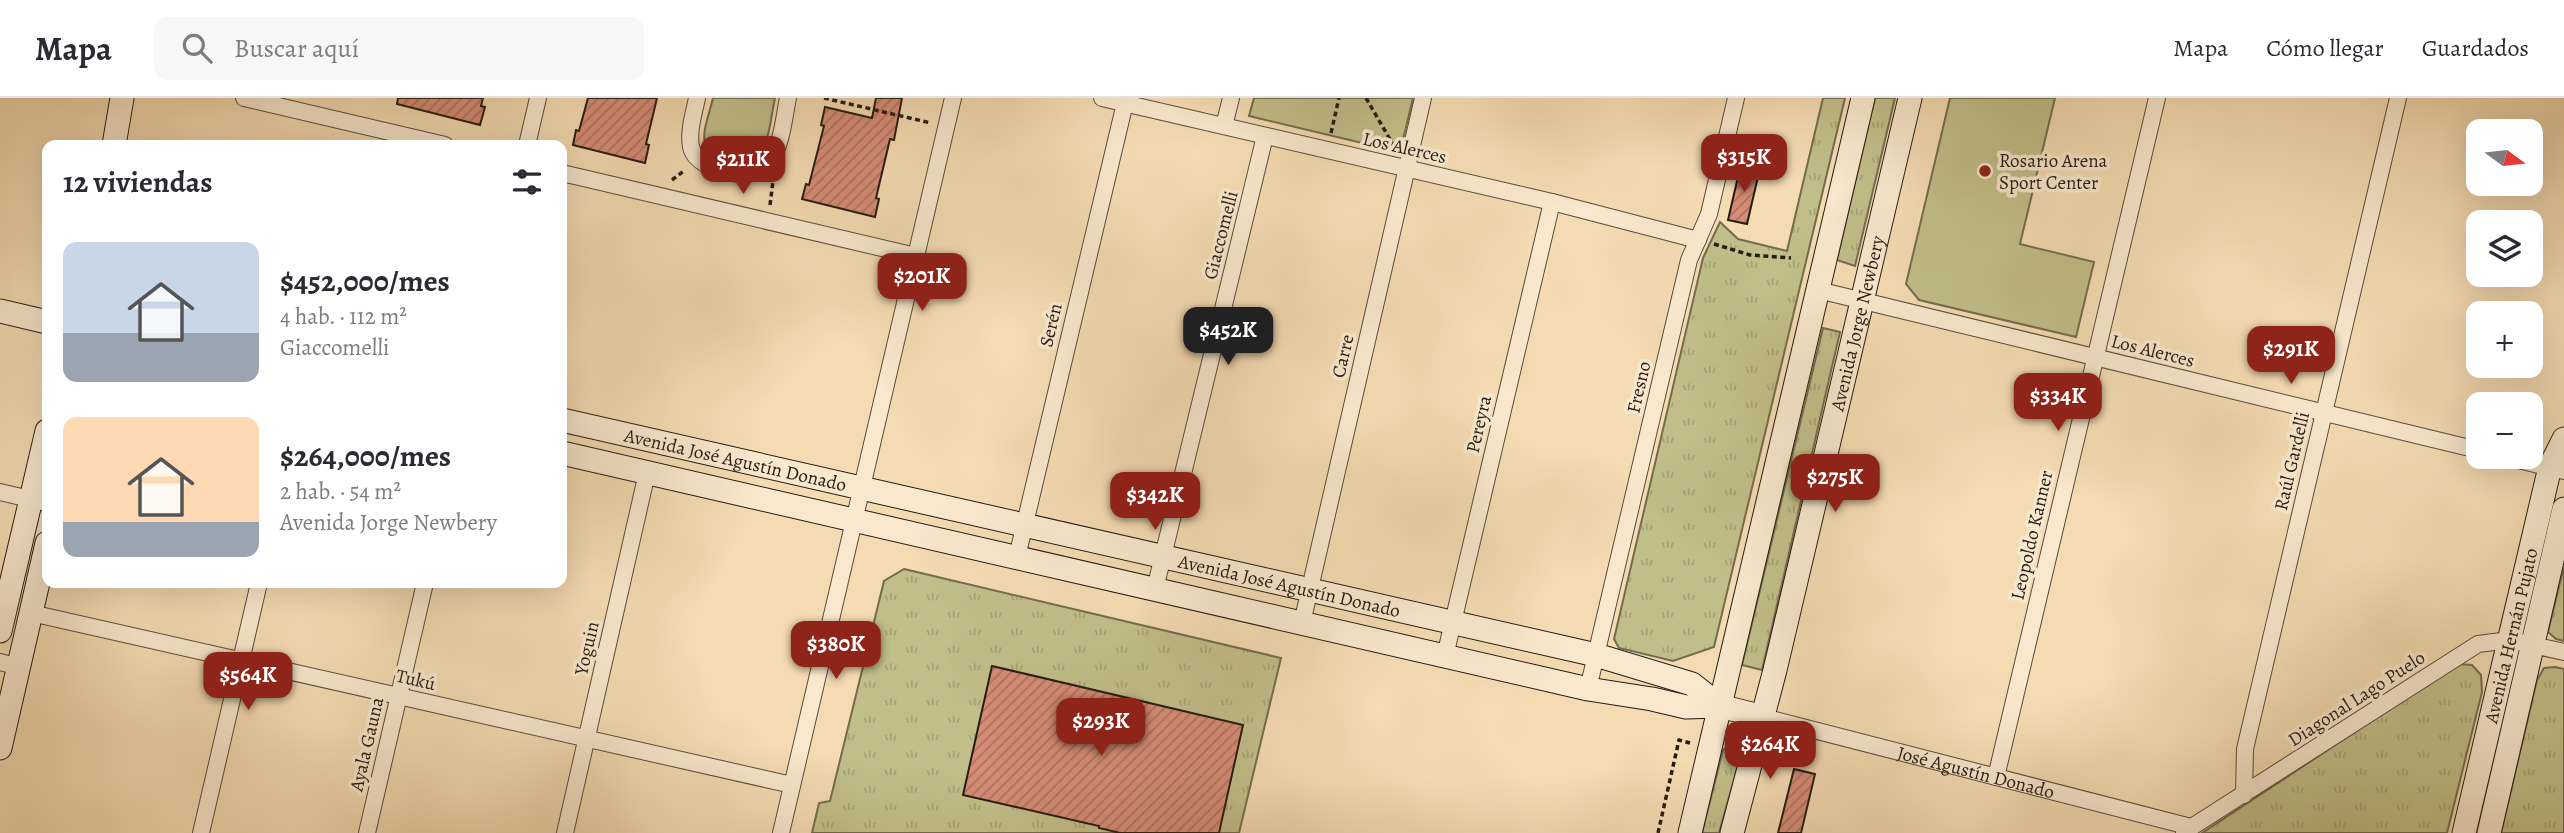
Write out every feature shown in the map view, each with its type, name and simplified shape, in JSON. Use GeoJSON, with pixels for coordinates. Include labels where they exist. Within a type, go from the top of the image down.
{"type":"FeatureCollection","features":[{"type":"Feature","properties":{"kind":"street"},"geometry":{"type":"LineString","coordinates":[[115,140],[122,98]]}},
{"type":"Feature","properties":{"kind":"street"},"geometry":{"type":"LineString","coordinates":[[244,98],[424,140]]}},
{"type":"Feature","properties":{"kind":"street"},"geometry":{"type":"LineString","coordinates":[[528,140],[538,98]]}},
{"type":"Feature","properties":{"kind":"street"},"geometry":{"type":"LineString","coordinates":[[697,98],[691,129],[691,146],[696,158],[704,164],[745,174],[757,171],[769,163],[776,151],[788,98]]}},
{"type":"Feature","properties":{"kind":"street"},"geometry":{"type":"LineString","coordinates":[[781,833],[953,98]]}},
{"type":"Feature","properties":{"kind":"street","name":"Los Alerces"},"geometry":{"type":"LineString","coordinates":[[1102,98],[1552,202],[1698,240]]}},
{"type":"Feature","properties":{"kind":"street"},"geometry":{"type":"LineString","coordinates":[[1224,126],[1231,98]]}},
{"type":"Feature","properties":{"kind":"street","name":"Carre"},"geometry":{"type":"LineString","coordinates":[[1301,623],[1423,98]]}},
{"type":"Feature","properties":{"kind":"street","name":"Fresno"},"geometry":{"type":"LineString","coordinates":[[1588,689],[1689,260],[1709,214],[1736,98]]}},
{"type":"Feature","properties":{"kind":"street"},"geometry":{"type":"LineString","coordinates":[[1690,833],[1863,98]]}},
{"type":"Feature","properties":{"kind":"street","name":"Avenida Jorge Newbery"},"geometry":{"type":"LineString","coordinates":[[1732,833],[1763,717],[1910,98]]}},
{"type":"Feature","properties":{"kind":"street","name":"Leopoldo Kanner"},"geometry":{"type":"LineString","coordinates":[[1996,777],[2157,98]]}},
{"type":"Feature","properties":{"kind":"street","name":"Raúl Gardelli"},"geometry":{"type":"LineString","coordinates":[[2244,795],[2245,749],[2398,98]]}},
{"type":"Feature","properties":{"kind":"street","name":"Serén"},"geometry":{"type":"LineString","coordinates":[[1017,557],[1125,103]]}},
{"type":"Feature","properties":{"kind":"street","name":"Giaccomelli"},"geometry":{"type":"LineString","coordinates":[[1155,589],[1265,136]]}},
{"type":"Feature","properties":{"kind":"street"},"geometry":{"type":"LineString","coordinates":[[567,174],[916,256]]}},
{"type":"Feature","properties":{"kind":"street","name":"Pereyra"},"geometry":{"type":"LineString","coordinates":[[1445,656],[1552,202]]}},
{"type":"Feature","properties":{"kind":"street","name":"Los Alerces"},"geometry":{"type":"LineString","coordinates":[[1818,290],[2466,447]]}},
{"type":"Feature","properties":{"kind":"street"},"geometry":{"type":"LineString","coordinates":[[0,311],[42,321]]}},
{"type":"Feature","properties":{"kind":"street","name":"Avenida José Agustín Donado"},"geometry":{"type":"LineString","coordinates":[[567,421],[1596,655],[1692,684],[1720,706]]}},
{"type":"Feature","properties":{"kind":"street","name":"Avenida Hernán Pujato"},"geometry":{"type":"LineString","coordinates":[[2464,833],[2510,640],[2564,439]]}},
{"type":"Feature","properties":{"kind":"street","name":"Avenida José Agustín Donado"},"geometry":{"type":"LineString","coordinates":[[567,454],[1588,689],[1686,707],[1720,706],[1763,717]]}},
{"type":"Feature","properties":{"kind":"street","name":"Yoguin"},"geometry":{"type":"LineString","coordinates":[[565,833],[647,472]]}},
{"type":"Feature","properties":{"kind":"street"},"geometry":{"type":"LineString","coordinates":[[0,631],[39,501],[42,475]]}},
{"type":"Feature","properties":{"kind":"street"},"geometry":{"type":"LineString","coordinates":[[0,492],[39,501]]}},
{"type":"Feature","properties":{"kind":"street","name":"Avenida Hernán Pujato"},"geometry":{"type":"LineString","coordinates":[[2489,833],[2564,509]]}},
{"type":"Feature","properties":{"kind":"street"},"geometry":{"type":"LineString","coordinates":[[0,748],[9,665],[31,612],[42,565]]}},
{"type":"Feature","properties":{"kind":"street"},"geometry":{"type":"LineString","coordinates":[[201,833],[258,588]]}},
{"type":"Feature","properties":{"kind":"street","name":"Ayala Gauna"},"geometry":{"type":"LineString","coordinates":[[367,833],[424,588]]}},
{"type":"Feature","properties":{"kind":"street","name":"Tukú"},"geometry":{"type":"LineString","coordinates":[[31,612],[793,785]]}},
{"type":"Feature","properties":{"kind":"street","name":"Diagonal Lago Puelo"},"geometry":{"type":"LineString","coordinates":[[2186,830],[2478,644],[2510,640],[2564,652]]}},
{"type":"Feature","properties":{"kind":"street","name":"José Agustín Donado"},"geometry":{"type":"LineString","coordinates":[[1763,717],[1996,777],[2186,830]]}},
{"type":"Feature","properties":{"kind":"path"},"geometry":{"type":"LineString","coordinates":[[824,98],[947,126]]}},
{"type":"Feature","properties":{"kind":"path"},"geometry":{"type":"LineString","coordinates":[[1327,150],[1339,98]]}},
{"type":"Feature","properties":{"kind":"path"},"geometry":{"type":"LineString","coordinates":[[1366,98],[1407,169]]}},
{"type":"Feature","properties":{"kind":"path"},"geometry":{"type":"LineString","coordinates":[[768,221],[776,151]]}},
{"type":"Feature","properties":{"kind":"path"},"geometry":{"type":"LineString","coordinates":[[651,194],[686,170],[696,158]]}},
{"type":"Feature","properties":{"kind":"path"},"geometry":{"type":"LineString","coordinates":[[1698,240],[1750,255],[1791,258]]}},
{"type":"Feature","properties":{"kind":"path"},"geometry":{"type":"LineString","coordinates":[[1658,833],[1679,740]]}},
{"type":"Feature","properties":{"kind":"green space"},"geometry":{"type":"Polygon","coordinates":[[[713,98],[775,98],[768,136],[755,159],[747,162],[733,161],[711,152],[706,146],[705,130],[713,98]]]}},
{"type":"Feature","properties":{"kind":"green space"},"geometry":{"type":"Polygon","coordinates":[[[1254,98],[1413,98],[1400,152],[1249,116],[1254,98]]]}},
{"type":"Feature","properties":{"kind":"green space"},"geometry":{"type":"Polygon","coordinates":[[[1823,98],[1845,98],[1714,647],[1673,661],[1619,648],[1614,639],[1703,258],[1720,222],[1738,239],[1787,251],[1823,98]]]}},
{"type":"Feature","properties":{"kind":"green space"},"geometry":{"type":"Polygon","coordinates":[[[1875,98],[1895,98],[1855,266],[1837,260],[1875,98]]]}},
{"type":"Feature","properties":{"kind":"green space","name":"Rosario Arena Sport Center"},"geometry":{"type":"Polygon","coordinates":[[[1950,98],[2055,98],[2020,244],[2094,262],[2076,337],[1919,300],[1906,284],[1950,98]]]}},
{"type":"Feature","properties":{"kind":"green space"},"geometry":{"type":"Polygon","coordinates":[[[1823,328],[1840,332],[1762,670],[1742,665],[1823,328]]]}},
{"type":"Feature","properties":{"kind":"green space"},"geometry":{"type":"Polygon","coordinates":[[[2564,566],[2564,641],[2556,639],[2548,632],[2564,566]]]}},
{"type":"Feature","properties":{"kind":"green space"},"geometry":{"type":"Polygon","coordinates":[[[904,569],[1281,658],[1239,833],[812,833],[819,803],[830,801],[884,581],[904,569]]]}},
{"type":"Feature","properties":{"kind":"green space"},"geometry":{"type":"Polygon","coordinates":[[[2458,664],[2472,665],[2481,675],[2482,692],[2447,833],[2202,833],[2458,664]]]}},
{"type":"Feature","properties":{"kind":"green space"},"geometry":{"type":"Polygon","coordinates":[[[2544,668],[2564,669],[2564,833],[2501,833],[2537,680],[2544,668]]]}},
{"type":"Feature","properties":{"kind":"green space"},"geometry":{"type":"Polygon","coordinates":[[[1733,746],[1739,751],[1739,762],[1719,833],[1702,833],[1723,750],[1733,746]]]}},
{"type":"Feature","properties":{"kind":"building"},"geometry":{"type":"Polygon","coordinates":[[[398,98],[483,98],[481,106],[485,107],[480,125],[397,104],[398,98]]]}},
{"type":"Feature","properties":{"kind":"building"},"geometry":{"type":"Polygon","coordinates":[[[588,98],[657,98],[646,144],[649,145],[645,163],[573,145],[588,98]]]}},
{"type":"Feature","properties":{"kind":"building"},"geometry":{"type":"Polygon","coordinates":[[[876,98],[902,98],[894,140],[890,139],[876,198],[879,199],[875,217],[802,199],[806,184],[809,185],[824,126],[821,125],[825,107],[872,118],[876,98]]]}},
{"type":"Feature","properties":{"kind":"building"},"geometry":{"type":"Polygon","coordinates":[[[1741,164],[1760,168],[1747,224],[1728,220],[1741,164]]]}},
{"type":"Feature","properties":{"kind":"building"},"geometry":{"type":"Polygon","coordinates":[[[992,666],[1243,725],[1219,833],[1120,833],[963,795],[992,666]]]}},
{"type":"Feature","properties":{"kind":"building"},"geometry":{"type":"Polygon","coordinates":[[[1794,769],[1815,774],[1801,833],[1778,833],[1794,769]]]}},
{"type":"Feature","properties":{"kind":"place","name":"Rosario Arena Sport Center"},"geometry":{"type":"Point","coordinates":[1985,171]}}]}
